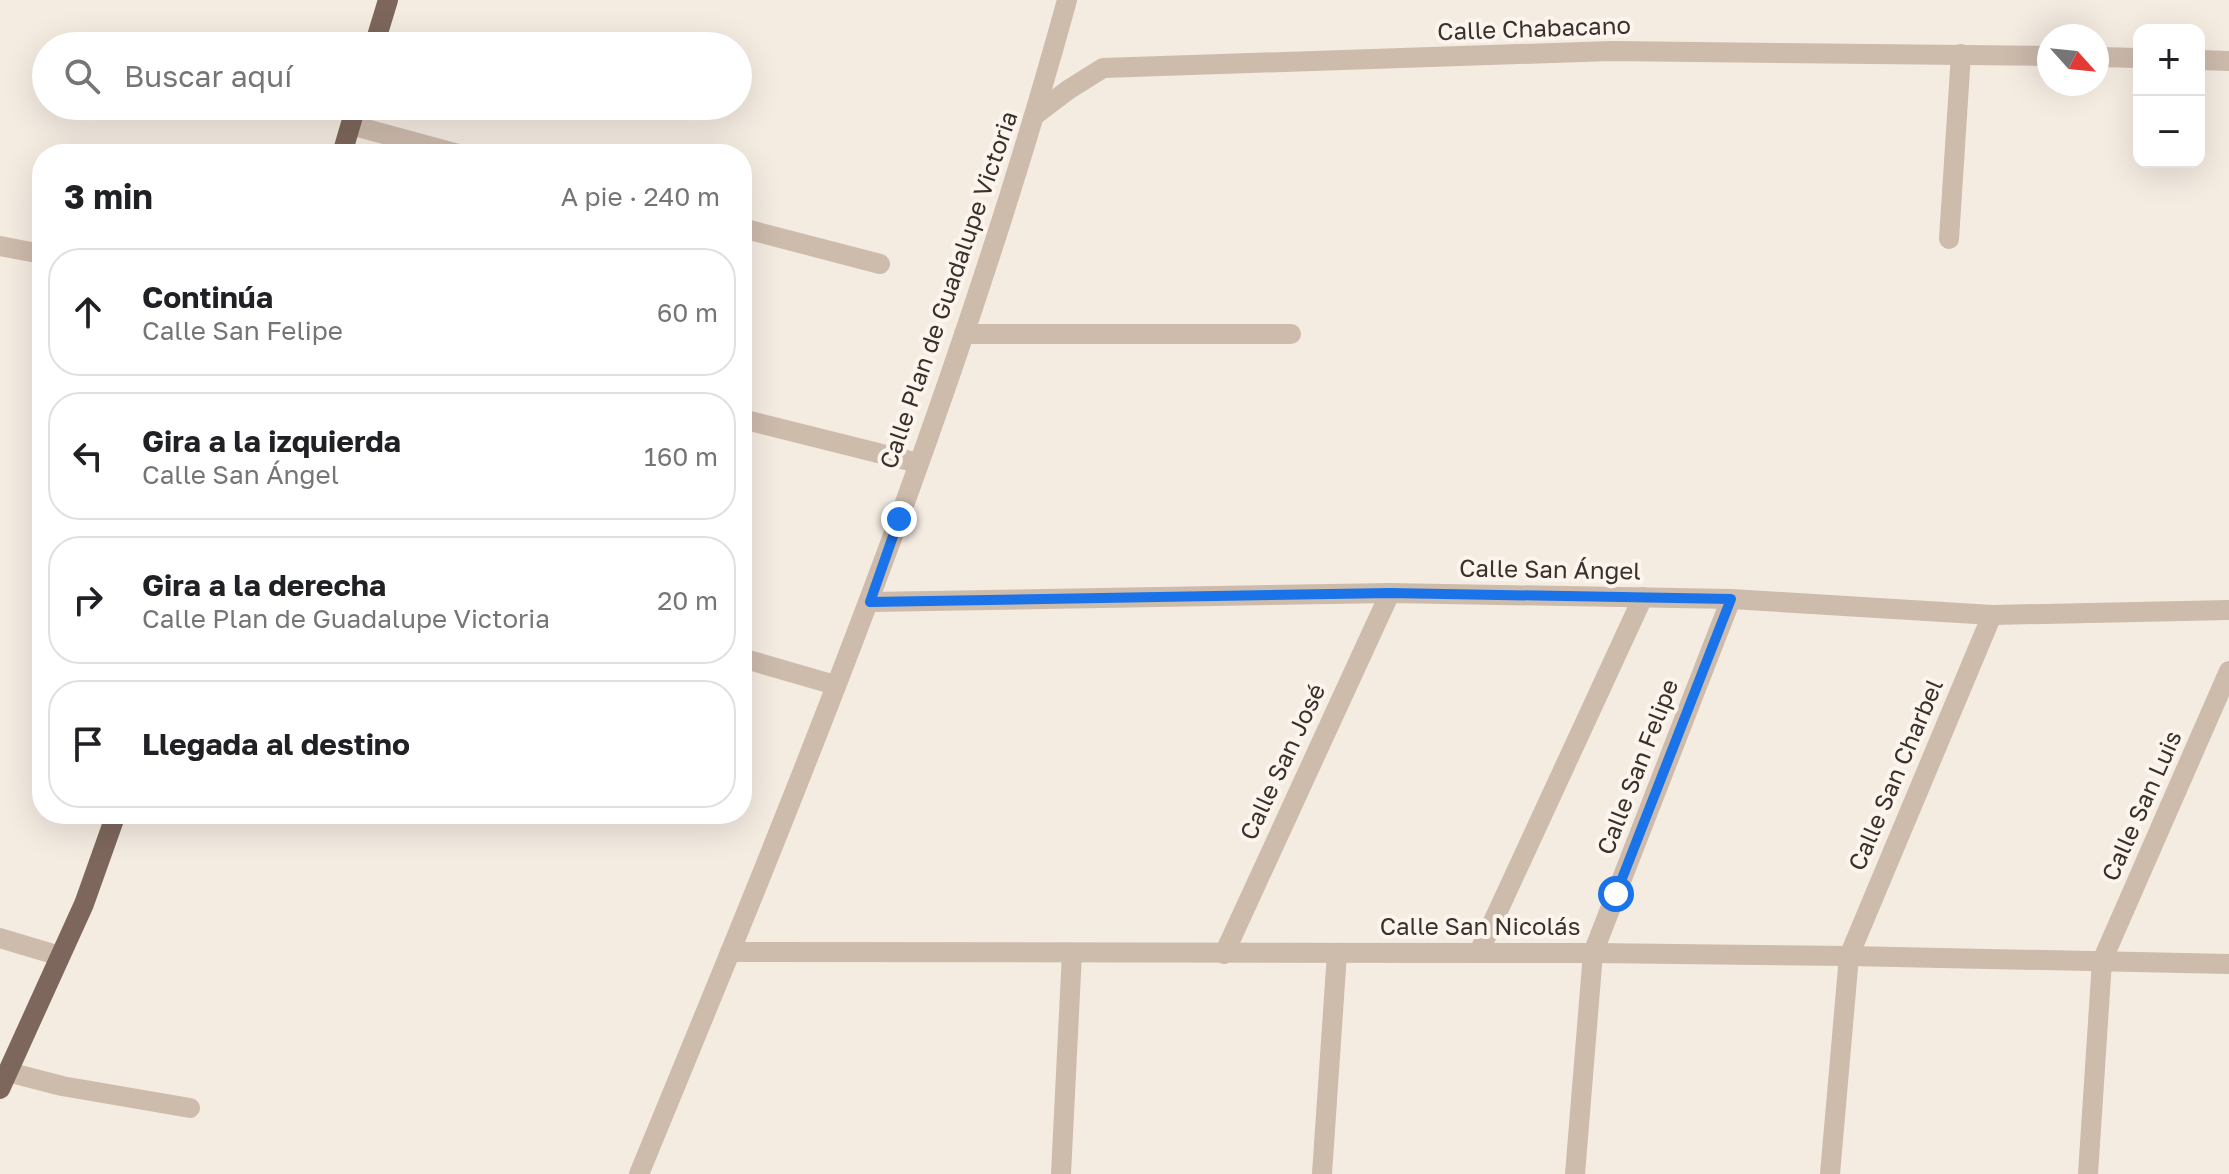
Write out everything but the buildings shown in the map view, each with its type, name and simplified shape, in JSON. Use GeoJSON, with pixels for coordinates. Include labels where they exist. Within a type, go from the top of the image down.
{"type":"FeatureCollection","features":[{"type":"Feature","properties":{"kind":"main road"},"geometry":{"type":"LineString","coordinates":[[378,32],[388,0]]}},
{"type":"Feature","properties":{"kind":"main road"},"geometry":{"type":"LineString","coordinates":[[345,144],[353,120]]}},
{"type":"Feature","properties":{"kind":"main road"},"geometry":{"type":"LineString","coordinates":[[4,1081],[84,904],[112,824]]}},
{"type":"Feature","properties":{"kind":"street","name":"Calle Plan de Guadalupe Victoria"},"geometry":{"type":"LineString","coordinates":[[639,1174],[870,602],[964,334],[1035,115],[1067,0]]}},
{"type":"Feature","properties":{"kind":"street","name":"Calle Chabacano"},"geometry":{"type":"LineString","coordinates":[[1035,115],[1103,68],[1611,51],[2037,56]]}},
{"type":"Feature","properties":{"kind":"street"},"geometry":{"type":"LineString","coordinates":[[1949,239],[1961,54]]}},
{"type":"Feature","properties":{"kind":"street"},"geometry":{"type":"LineString","coordinates":[[2109,57],[2133,58]]}},
{"type":"Feature","properties":{"kind":"street"},"geometry":{"type":"LineString","coordinates":[[2205,60],[2229,61]]}},
{"type":"Feature","properties":{"kind":"street"},"geometry":{"type":"LineString","coordinates":[[365,120],[431,144]]}},
{"type":"Feature","properties":{"kind":"street"},"geometry":{"type":"LineString","coordinates":[[752,231],[880,264]]}},
{"type":"Feature","properties":{"kind":"street"},"geometry":{"type":"LineString","coordinates":[[0,246],[32,252]]}},
{"type":"Feature","properties":{"kind":"street"},"geometry":{"type":"LineString","coordinates":[[964,334],[1291,334]]}},
{"type":"Feature","properties":{"kind":"street"},"geometry":{"type":"LineString","coordinates":[[752,422],[918,463]]}},
{"type":"Feature","properties":{"kind":"street","name":"Calle San Ángel"},"geometry":{"type":"LineString","coordinates":[[870,602],[1390,593],[1731,599],[1992,615],[2229,610]]}},
{"type":"Feature","properties":{"kind":"street","name":"Calle San José"},"geometry":{"type":"LineString","coordinates":[[1224,954],[1390,593]]}},
{"type":"Feature","properties":{"kind":"street"},"geometry":{"type":"LineString","coordinates":[[1479,952],[1643,597]]}},
{"type":"Feature","properties":{"kind":"street","name":"Calle San Felipe"},"geometry":{"type":"LineString","coordinates":[[1575,1174],[1593,953],[1731,599]]}},
{"type":"Feature","properties":{"kind":"street","name":"Calle San Charbel"},"geometry":{"type":"LineString","coordinates":[[1830,1174],[1849,956],[1992,615]]}},
{"type":"Feature","properties":{"kind":"street"},"geometry":{"type":"LineString","coordinates":[[752,661],[835,685]]}},
{"type":"Feature","properties":{"kind":"street","name":"Calle San Luis"},"geometry":{"type":"LineString","coordinates":[[2088,1174],[2102,961],[2229,671]]}},
{"type":"Feature","properties":{"kind":"street"},"geometry":{"type":"LineString","coordinates":[[0,938],[60,956]]}},
{"type":"Feature","properties":{"kind":"street","name":"Calle San Nicolás"},"geometry":{"type":"LineString","coordinates":[[730,952],[1479,952],[2229,964]]}},
{"type":"Feature","properties":{"kind":"street"},"geometry":{"type":"LineString","coordinates":[[1061,1174],[1072,953]]}},
{"type":"Feature","properties":{"kind":"street"},"geometry":{"type":"LineString","coordinates":[[1322,1174],[1337,953]]}},
{"type":"Feature","properties":{"kind":"street"},"geometry":{"type":"LineString","coordinates":[[4,1081],[62,1086],[190,1108]]}},
{"type":"Feature","properties":{"kind":"route"},"geometry":{"type":"LineString","coordinates":[[899,519],[870,602],[1390,593],[1731,599],[1616,894]]}}]}
